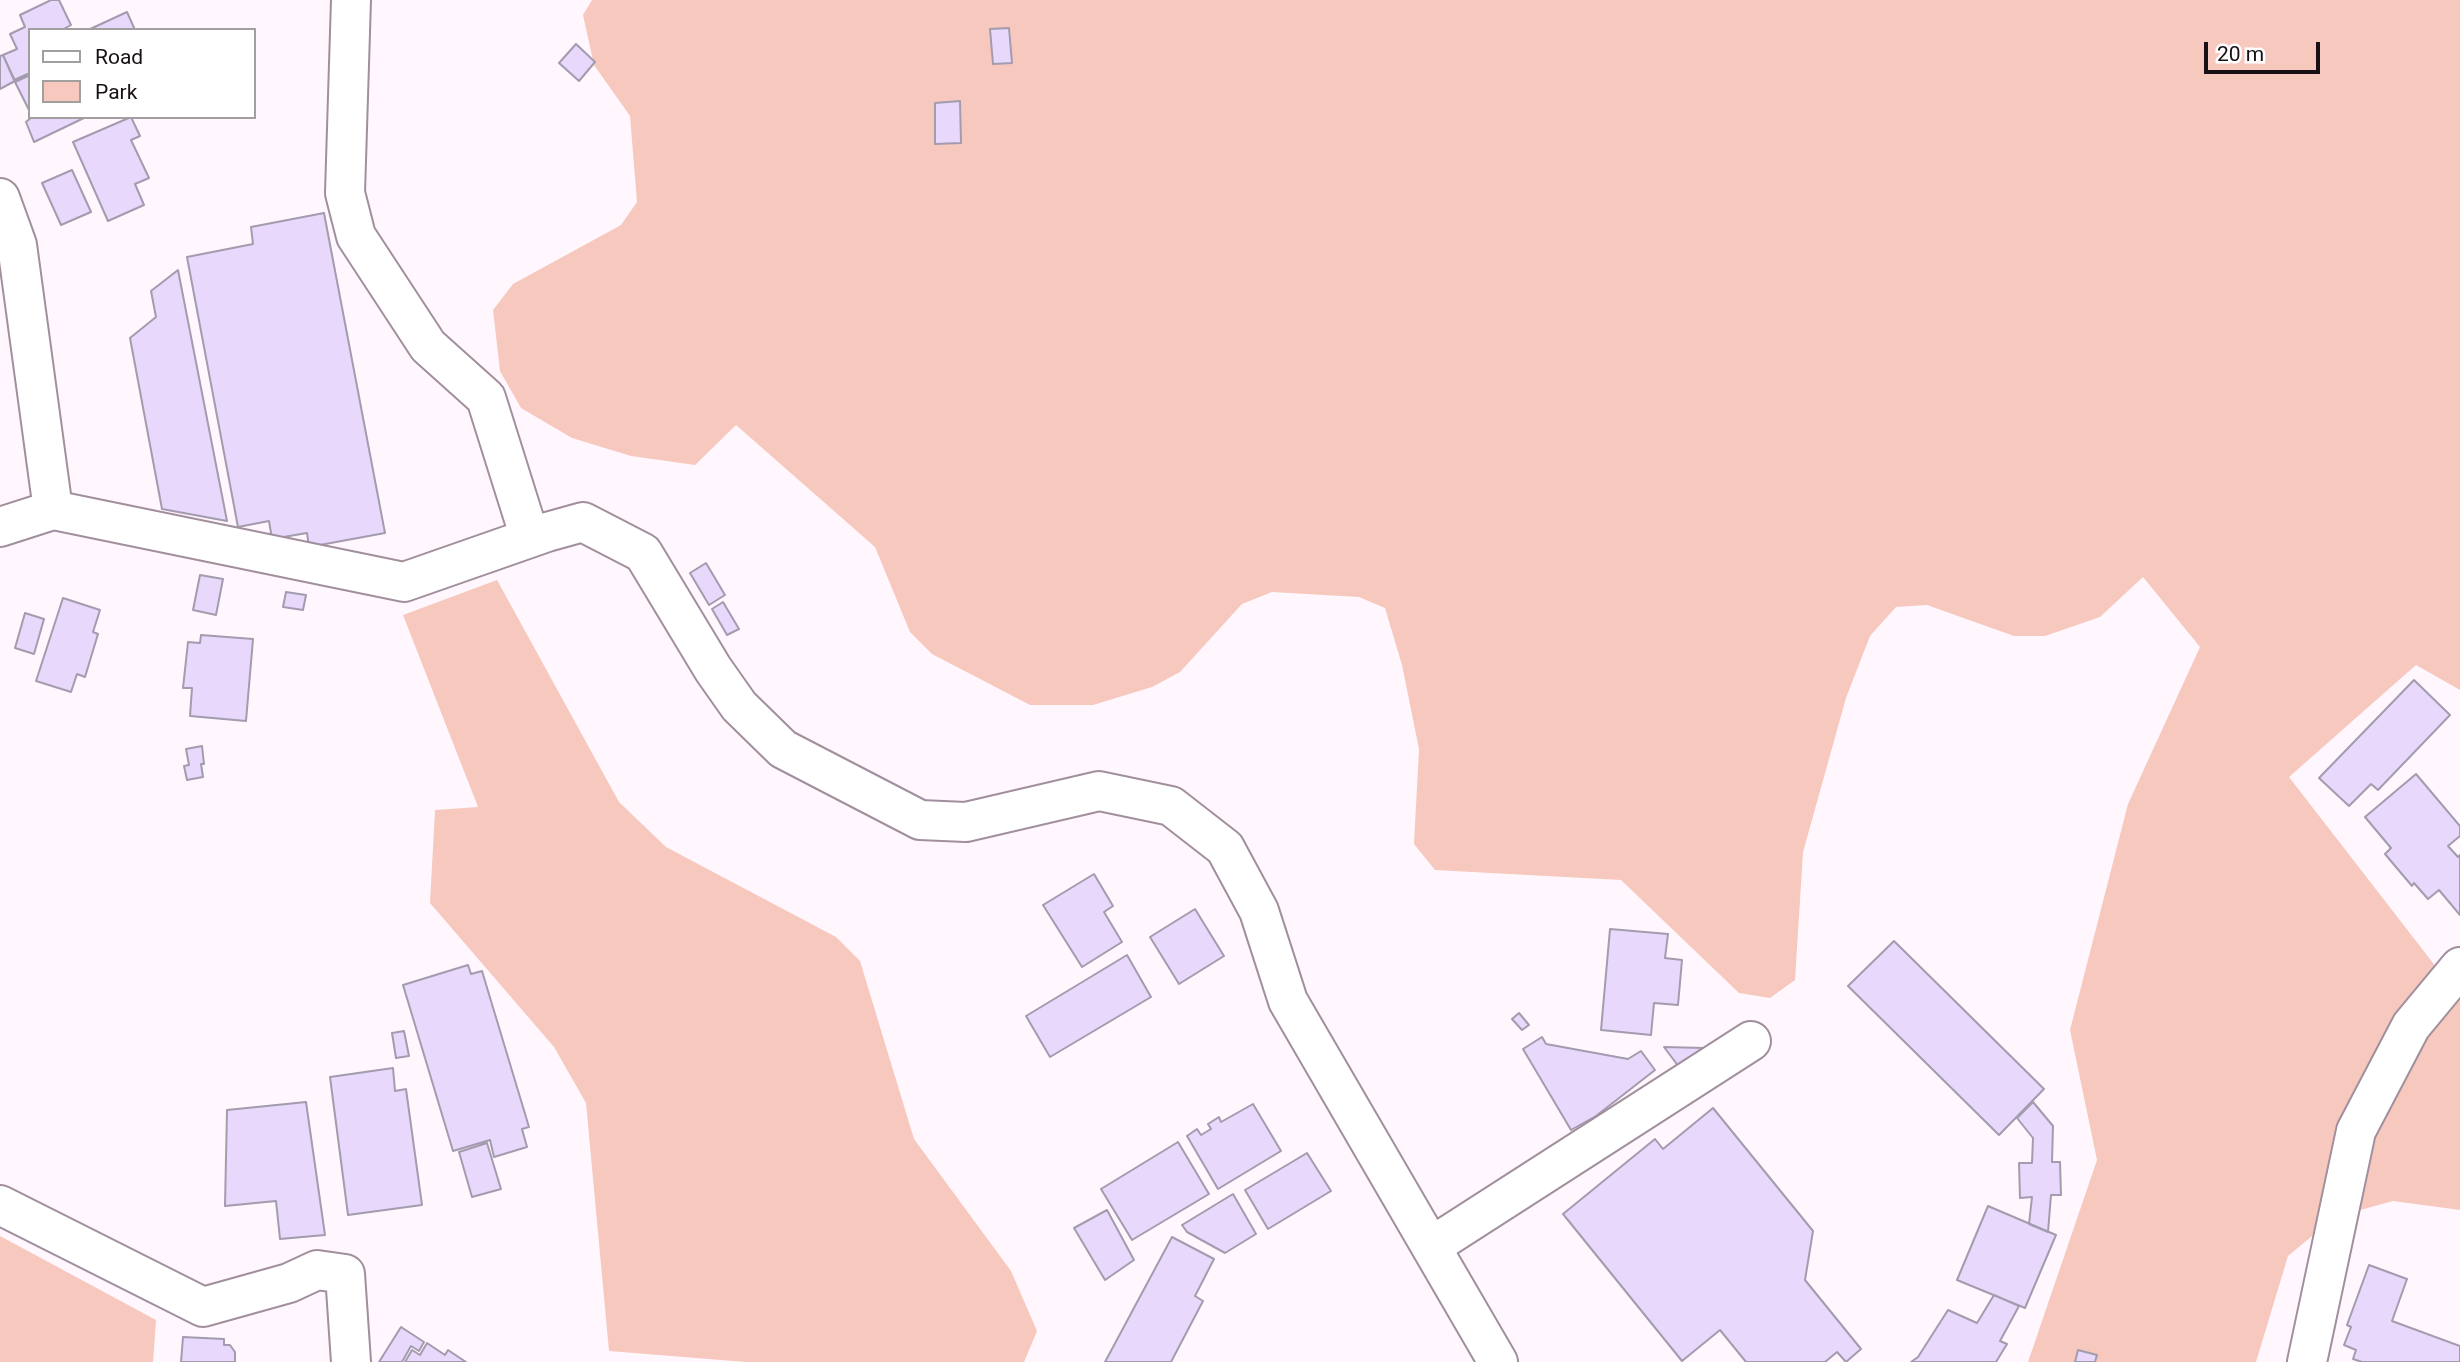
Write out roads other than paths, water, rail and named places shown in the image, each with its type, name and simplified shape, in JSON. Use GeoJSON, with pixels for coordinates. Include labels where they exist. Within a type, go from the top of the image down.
{"type":"FeatureCollection","features":[{"type":"Feature","properties":{"kind":"street"},"geometry":{"type":"LineString","coordinates":[[351,0],[345,193],[356,236],[428,346],[486,398],[530,538]]}},
{"type":"Feature","properties":{"kind":"street"},"geometry":{"type":"LineString","coordinates":[[4,219],[17,245],[53,510]]}},
{"type":"Feature","properties":{"kind":"street"},"geometry":{"type":"LineString","coordinates":[[0,527],[53,510],[404,582],[583,522],[643,553],[713,669],[739,706],[783,749],[920,820],[966,822],[1099,791],[1171,806],[1225,848],[1259,911],[1288,1002],[1498,1362]]}},
{"type":"Feature","properties":{"kind":"street"},"geometry":{"type":"LineString","coordinates":[[2306,1362],[2356,1131],[2411,1026],[2460,967]]}},
{"type":"Feature","properties":{"kind":"street"},"geometry":{"type":"LineString","coordinates":[[1432,1246],[1751,1041]]}},
{"type":"Feature","properties":{"kind":"street"},"geometry":{"type":"LineString","coordinates":[[0,1205],[203,1307],[289,1283],[317,1270],[345,1274],[351,1362]]}}]}
